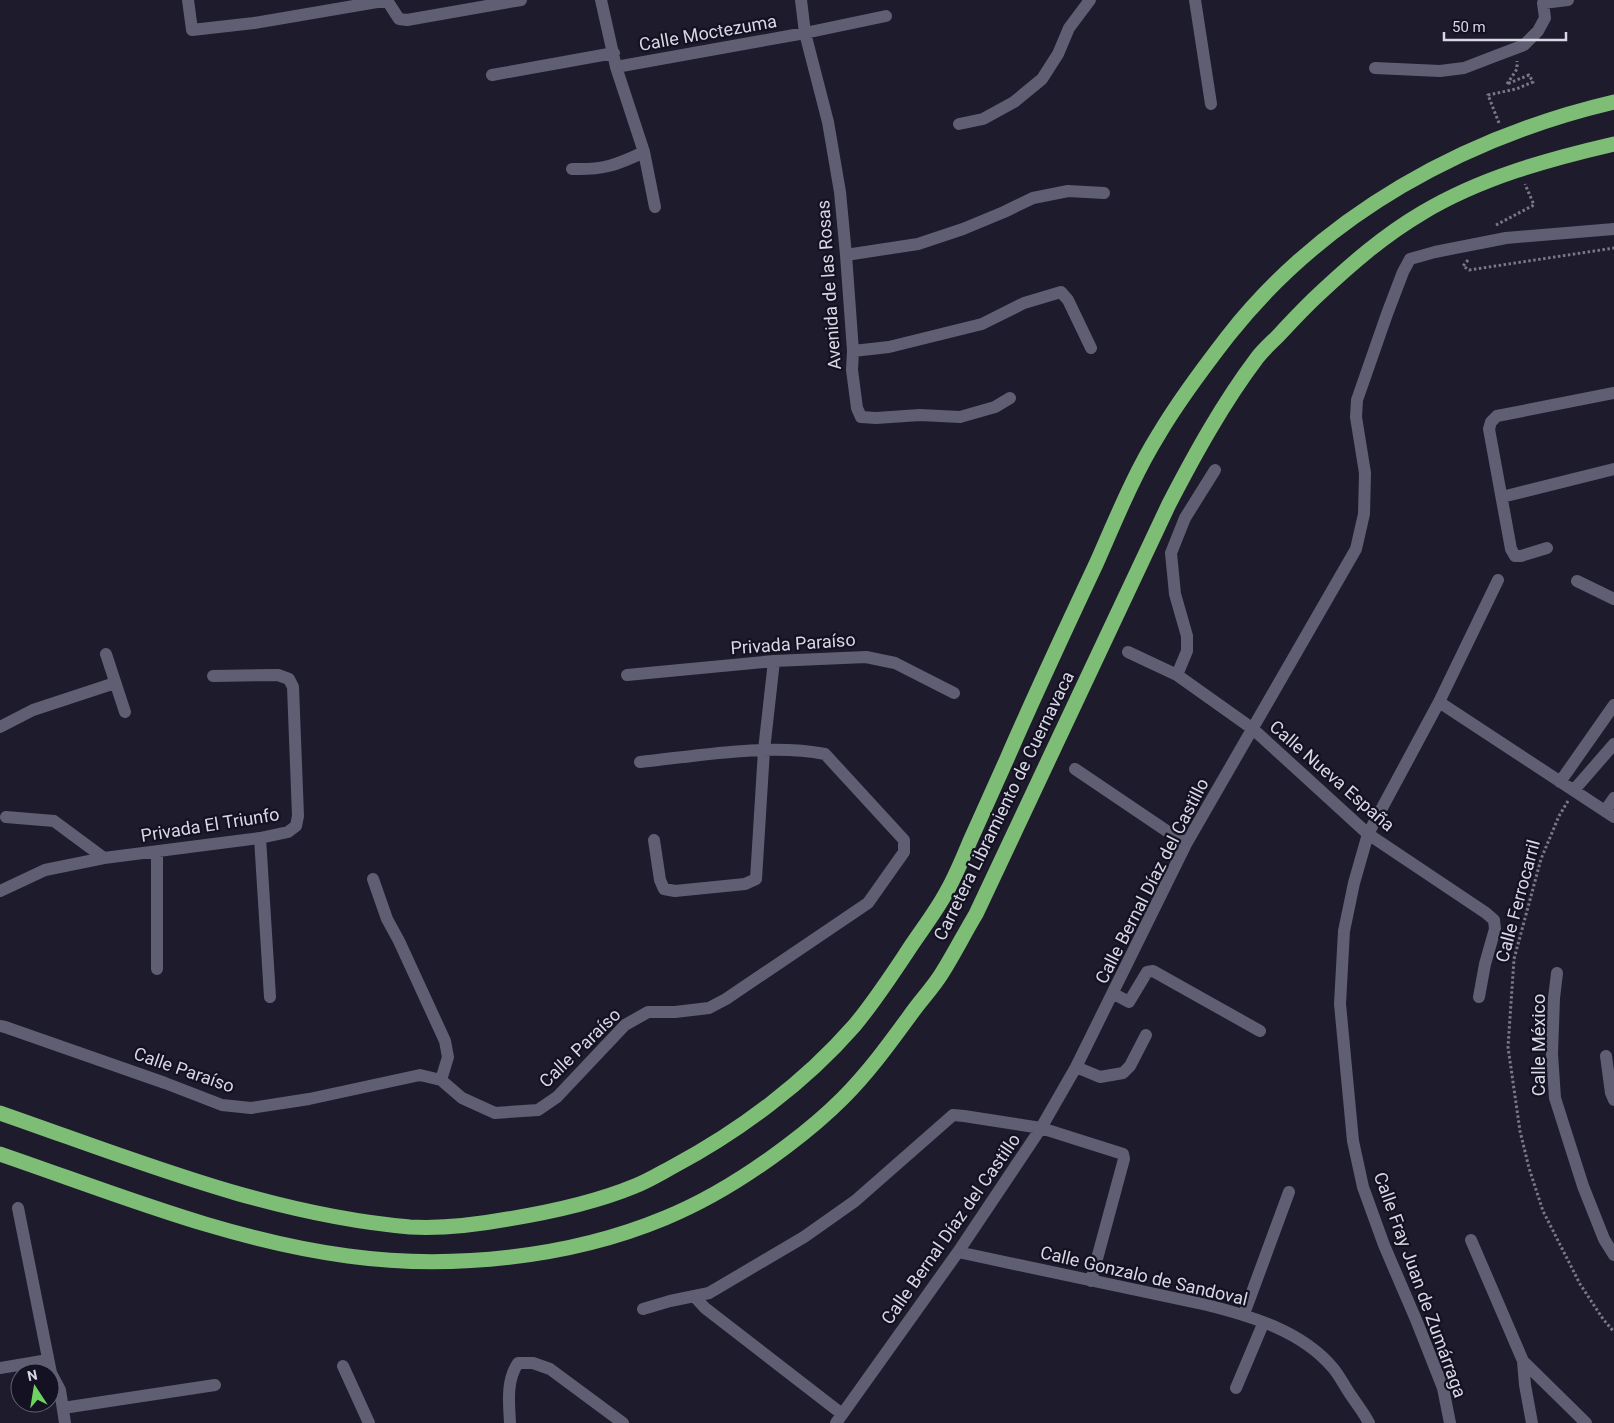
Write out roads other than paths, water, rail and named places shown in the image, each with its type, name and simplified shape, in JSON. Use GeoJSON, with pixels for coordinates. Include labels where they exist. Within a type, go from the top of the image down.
{"type":"FeatureCollection","features":[{"type":"Feature","properties":{"kind":"highway","name":"Carretera Libramiento de Cuernavaca"},"geometry":{"type":"LineString","coordinates":[[0,1113],[217,1187],[309,1211],[357,1220],[414,1227],[463,1227],[583,1204],[639,1185],[700,1152],[746,1124],[822,1059],[855,1025],[886,984],[949,888],[1129,492],[1157,436],[1192,384],[1232,331],[1281,278],[1324,240],[1360,213],[1405,184],[1454,157],[1492,140],[1566,114],[1614,102]]}},
{"type":"Feature","properties":{"kind":"highway","name":"Carretera Libramiento de Cuernavaca"},"geometry":{"type":"LineString","coordinates":[[0,1154],[207,1225],[296,1247],[346,1256],[402,1262],[466,1262],[528,1254],[605,1238],[665,1218],[717,1192],[765,1162],[804,1133],[843,1098],[884,1051],[941,975],[976,914],[1169,504],[1196,453],[1258,356],[1342,272],[1377,243],[1422,212],[1461,193],[1508,174],[1574,153],[1614,144]]}},
{"type":"Feature","properties":{"kind":"street"},"geometry":{"type":"LineString","coordinates":[[188,0],[192,30],[254,23],[378,2],[388,2],[399,19],[407,20],[521,0]]}},
{"type":"Feature","properties":{"kind":"street"},"geometry":{"type":"LineString","coordinates":[[602,0],[616,67],[644,152],[655,207]]}},
{"type":"Feature","properties":{"kind":"street","name":"Avenida de las Rosas"},"geometry":{"type":"LineString","coordinates":[[801,0],[806,33],[828,122],[840,192],[853,351],[852,370],[857,408],[861,417],[876,418],[920,415],[960,417],[995,407],[1010,398]]}},
{"type":"Feature","properties":{"kind":"street"},"geometry":{"type":"LineString","coordinates":[[959,124],[983,120],[1014,102],[1042,79],[1058,54],[1069,28],[1090,0]]}},
{"type":"Feature","properties":{"kind":"street"},"geometry":{"type":"LineString","coordinates":[[1195,0],[1211,104]]}},
{"type":"Feature","properties":{"kind":"street"},"geometry":{"type":"LineString","coordinates":[[1375,68],[1440,71],[1464,68],[1524,45],[1538,31],[1545,18],[1541,2],[1568,0]]}},
{"type":"Feature","properties":{"kind":"street","name":"Calle Moctezuma"},"geometry":{"type":"LineString","coordinates":[[616,67],[806,33],[886,16]]}},
{"type":"Feature","properties":{"kind":"street"},"geometry":{"type":"LineString","coordinates":[[492,75],[614,53]]}},
{"type":"Feature","properties":{"kind":"street"},"geometry":{"type":"LineString","coordinates":[[572,168],[594,169],[620,164],[644,152]]}},
{"type":"Feature","properties":{"kind":"street"},"geometry":{"type":"LineString","coordinates":[[846,256],[918,244],[988,219],[1033,198],[1068,191],[1104,193]]}},
{"type":"Feature","properties":{"kind":"street","name":"Calle Bernal Díaz del Castillo"},"geometry":{"type":"LineString","coordinates":[[839,1419],[958,1252],[1041,1128],[1076,1067],[1114,994],[1186,844],[1356,549],[1364,514],[1365,473],[1356,417],[1357,400],[1387,314],[1410,259],[1506,238],[1614,229]]}},
{"type":"Feature","properties":{"kind":"street"},"geometry":{"type":"LineString","coordinates":[[853,351],[890,347],[982,324],[1024,303],[1061,292],[1068,300],[1092,348]]}},
{"type":"Feature","properties":{"kind":"street"},"geometry":{"type":"LineString","coordinates":[[1547,548],[1515,556],[1512,549],[1489,429],[1490,422],[1497,416],[1614,394]]}},
{"type":"Feature","properties":{"kind":"street"},"geometry":{"type":"LineString","coordinates":[[1502,497],[1614,469]]}},
{"type":"Feature","properties":{"kind":"street"},"geometry":{"type":"LineString","coordinates":[[1177,675],[1187,651],[1187,636],[1175,594],[1171,553],[1185,518],[1215,470]]}},
{"type":"Feature","properties":{"kind":"street","name":"Calle Fray Juan de Zumárraga"},"geometry":{"type":"LineString","coordinates":[[1450,1423],[1443,1388],[1384,1245],[1363,1187],[1353,1141],[1340,1004],[1344,931],[1354,883],[1368,834],[1440,702],[1498,580]]}},
{"type":"Feature","properties":{"kind":"street"},"geometry":{"type":"LineString","coordinates":[[1577,581],[1614,599]]}},
{"type":"Feature","properties":{"kind":"street","name":"Calle Nueva España"},"geometry":{"type":"LineString","coordinates":[[1128,652],[1177,675],[1253,729],[1368,834],[1494,920],[1495,930],[1479,997]]}},
{"type":"Feature","properties":{"kind":"street"},"geometry":{"type":"LineString","coordinates":[[106,654],[125,712]]}},
{"type":"Feature","properties":{"kind":"street","name":"Privada Paraíso"},"geometry":{"type":"LineString","coordinates":[[627,675],[774,661],[866,657],[895,663],[954,693]]}},
{"type":"Feature","properties":{"kind":"street"},"geometry":{"type":"LineString","coordinates":[[654,840],[660,880],[664,889],[675,891],[745,884],[756,879],[764,750],[774,661]]}},
{"type":"Feature","properties":{"kind":"street","name":"Privada El Triunfo"},"geometry":{"type":"LineString","coordinates":[[0,891],[45,870],[104,858],[260,838],[288,832],[296,826],[298,816],[293,687],[289,679],[278,675],[213,676]]}},
{"type":"Feature","properties":{"kind":"street"},"geometry":{"type":"LineString","coordinates":[[0,728],[32,710],[115,683]]}},
{"type":"Feature","properties":{"kind":"street"},"geometry":{"type":"LineString","coordinates":[[1440,702],[1610,814],[1614,798]]}},
{"type":"Feature","properties":{"kind":"street"},"geometry":{"type":"LineString","coordinates":[[1560,782],[1614,705]]}},
{"type":"Feature","properties":{"kind":"street"},"geometry":{"type":"LineString","coordinates":[[1574,790],[1614,744]]}},
{"type":"Feature","properties":{"kind":"street","name":"Calle Paraíso"},"geometry":{"type":"LineString","coordinates":[[0,1026],[5,1026],[222,1105],[251,1108],[309,1099],[420,1076],[441,1080],[462,1098],[495,1114],[538,1110],[557,1097],[625,1025],[648,1012],[675,1012],[709,1008],[726,999],[868,903],[904,852],[904,840],[825,754],[811,751],[764,750],[640,762]]}},
{"type":"Feature","properties":{"kind":"street"},"geometry":{"type":"LineString","coordinates":[[1075,769],[1186,844]]}},
{"type":"Feature","properties":{"kind":"street"},"geometry":{"type":"LineString","coordinates":[[6,817],[54,821],[104,858]]}},
{"type":"Feature","properties":{"kind":"street"},"geometry":{"type":"LineString","coordinates":[[260,838],[270,997]]}},
{"type":"Feature","properties":{"kind":"street"},"geometry":{"type":"LineString","coordinates":[[156,969],[157,852]]}},
{"type":"Feature","properties":{"kind":"street"},"geometry":{"type":"LineString","coordinates":[[373,879],[386,919],[445,1041],[448,1057],[441,1080]]}},
{"type":"Feature","properties":{"kind":"street"},"geometry":{"type":"LineString","coordinates":[[1114,994],[1129,1002],[1147,972],[1154,971],[1260,1031]]}},
{"type":"Feature","properties":{"kind":"street","name":"Calle México"},"geometry":{"type":"LineString","coordinates":[[1557,973],[1552,1054],[1554,1098],[1583,1186],[1604,1239],[1614,1255]]}},
{"type":"Feature","properties":{"kind":"street"},"geometry":{"type":"LineString","coordinates":[[1076,1067],[1100,1077],[1123,1073],[1130,1066],[1146,1035]]}},
{"type":"Feature","properties":{"kind":"street"},"geometry":{"type":"LineString","coordinates":[[1606,1056],[1611,1093],[1614,1100]]}},
{"type":"Feature","properties":{"kind":"street"},"geometry":{"type":"LineString","coordinates":[[643,1309],[709,1293],[804,1237],[855,1201],[953,1115],[1041,1128],[1123,1154],[1124,1159],[1091,1281]]}},
{"type":"Feature","properties":{"kind":"street"},"geometry":{"type":"LineString","coordinates":[[1244,1314],[1289,1192]]}},
{"type":"Feature","properties":{"kind":"street"},"geometry":{"type":"LineString","coordinates":[[18,1208],[48,1360],[51,1373],[60,1390],[65,1423]]}},
{"type":"Feature","properties":{"kind":"street"},"geometry":{"type":"LineString","coordinates":[[1471,1240],[1523,1361],[1532,1423]]}},
{"type":"Feature","properties":{"kind":"street","name":"Calle Gonzalo de Sandoval"},"geometry":{"type":"LineString","coordinates":[[958,1252],[1244,1314],[1263,1324],[1285,1331],[1311,1347],[1333,1368],[1368,1423]]}},
{"type":"Feature","properties":{"kind":"street"},"geometry":{"type":"LineString","coordinates":[[694,1296],[705,1308],[839,1419]]}},
{"type":"Feature","properties":{"kind":"street"},"geometry":{"type":"LineString","coordinates":[[1236,1388],[1263,1324]]}},
{"type":"Feature","properties":{"kind":"street"},"geometry":{"type":"LineString","coordinates":[[0,1368],[48,1360]]}},
{"type":"Feature","properties":{"kind":"street"},"geometry":{"type":"LineString","coordinates":[[1523,1361],[1586,1423]]}},
{"type":"Feature","properties":{"kind":"street"},"geometry":{"type":"LineString","coordinates":[[510,1423],[508,1399],[512,1373],[518,1364],[533,1363],[550,1369],[623,1423]]}},
{"type":"Feature","properties":{"kind":"street"},"geometry":{"type":"LineString","coordinates":[[343,1366],[369,1423]]}},
{"type":"Feature","properties":{"kind":"street"},"geometry":{"type":"LineString","coordinates":[[63,1408],[215,1385]]}}]}
